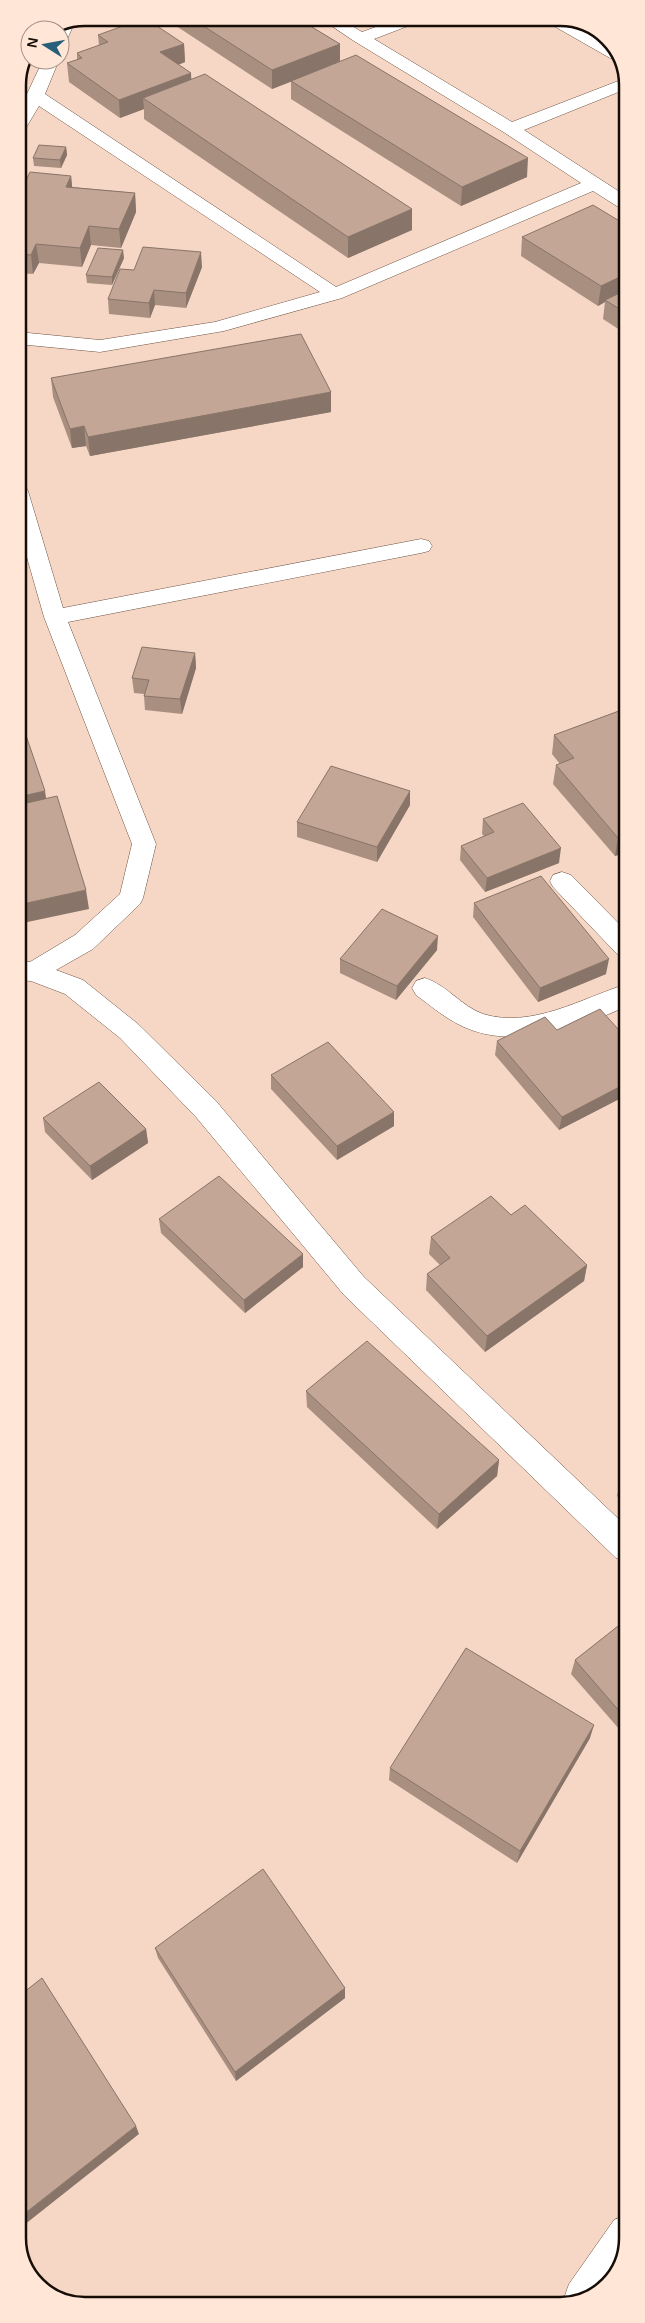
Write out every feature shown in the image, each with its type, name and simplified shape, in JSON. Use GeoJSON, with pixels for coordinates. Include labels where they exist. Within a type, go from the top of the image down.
{"type":"FeatureCollection","features":[{"type":"Feature","properties":{"kind":"street"},"geometry":{"type":"LineString","coordinates":[[341,26],[510,129],[619,200]]}},
{"type":"Feature","properties":{"kind":"street"},"geometry":{"type":"LineString","coordinates":[[360,38],[393,26]]}},
{"type":"Feature","properties":{"kind":"street"},"geometry":{"type":"LineString","coordinates":[[566,26],[606,48]]}},
{"type":"Feature","properties":{"kind":"street"},"geometry":{"type":"LineString","coordinates":[[26,110],[36,96],[47,70]]}},
{"type":"Feature","properties":{"kind":"street"},"geometry":{"type":"LineString","coordinates":[[510,129],[619,86]]}},
{"type":"Feature","properties":{"kind":"street"},"geometry":{"type":"LineString","coordinates":[[36,96],[335,294]]}},
{"type":"Feature","properties":{"kind":"street"},"geometry":{"type":"LineString","coordinates":[[26,339],[100,346],[216,327],[335,294],[594,184]]}},
{"type":"Feature","properties":{"kind":"street"},"geometry":{"type":"LineString","coordinates":[[26,522],[55,618],[144,844],[131,898],[84,942],[26,971]]}},
{"type":"Feature","properties":{"kind":"street"},"geometry":{"type":"LineString","coordinates":[[55,618],[421,546]]}},
{"type":"Feature","properties":{"kind":"street"},"geometry":{"type":"LineString","coordinates":[[562,881],[619,940]]}},
{"type":"Feature","properties":{"kind":"street"},"geometry":{"type":"LineString","coordinates":[[26,971],[74,988],[129,1031],[206,1109],[354,1286],[619,1540]]}},
{"type":"Feature","properties":{"kind":"street"},"geometry":{"type":"LineString","coordinates":[[425,988],[454,1010],[480,1023],[512,1028],[546,1024],[619,997]]}},
{"type":"Feature","properties":{"kind":"street"},"geometry":{"type":"LineString","coordinates":[[590,2288],[617,2249]]}},
{"type":"Feature","properties":{"kind":"building"},"geometry":{"type":"Polygon","coordinates":[[[123,26],[157,26],[184,44],[160,52],[191,73],[119,100],[70,65],[70,62],[82,58],[77,53],[108,42],[98,35],[123,26]]]}},
{"type":"Feature","properties":{"kind":"building"},"geometry":{"type":"Polygon","coordinates":[[[203,26],[310,26],[340,44],[272,70],[203,26]]]}},
{"type":"Feature","properties":{"kind":"building"},"geometry":{"type":"Polygon","coordinates":[[[356,55],[528,158],[462,187],[291,81],[356,55]]]}},
{"type":"Feature","properties":{"kind":"building"},"geometry":{"type":"Polygon","coordinates":[[[205,74],[412,209],[348,237],[143,98],[205,74]]]}},
{"type":"Feature","properties":{"kind":"building"},"geometry":{"type":"Polygon","coordinates":[[[39,145],[66,147],[60,160],[33,158],[39,145]]]}},
{"type":"Feature","properties":{"kind":"building"},"geometry":{"type":"Polygon","coordinates":[[[30,172],[71,176],[66,187],[135,193],[119,229],[89,226],[80,248],[36,244],[31,255],[26,255],[26,180],[30,172]]]}},
{"type":"Feature","properties":{"kind":"building"},"geometry":{"type":"Polygon","coordinates":[[[593,205],[619,221],[619,277],[601,286],[522,237],[593,205]]]}},
{"type":"Feature","properties":{"kind":"building"},"geometry":{"type":"Polygon","coordinates":[[[143,247],[201,252],[186,293],[154,290],[149,303],[108,299],[120,269],[134,270],[143,247]]]}},
{"type":"Feature","properties":{"kind":"building"},"geometry":{"type":"Polygon","coordinates":[[[98,248],[123,250],[112,277],[86,275],[98,248]]]}},
{"type":"Feature","properties":{"kind":"building"},"geometry":{"type":"Polygon","coordinates":[[[619,293],[619,309],[605,300],[619,293]]]}},
{"type":"Feature","properties":{"kind":"building"},"geometry":{"type":"Polygon","coordinates":[[[301,334],[331,392],[88,437],[84,426],[70,429],[51,378],[301,334]]]}},
{"type":"Feature","properties":{"kind":"building"},"geometry":{"type":"Polygon","coordinates":[[[142,647],[195,653],[180,699],[144,696],[149,680],[132,678],[142,647]]]}},
{"type":"Feature","properties":{"kind":"building"},"geometry":{"type":"Polygon","coordinates":[[[619,711],[619,838],[556,765],[574,758],[554,735],[619,711]]]}},
{"type":"Feature","properties":{"kind":"building"},"geometry":{"type":"Polygon","coordinates":[[[26,735],[45,791],[26,795],[26,735]]]}},
{"type":"Feature","properties":{"kind":"building"},"geometry":{"type":"Polygon","coordinates":[[[331,766],[410,791],[377,847],[297,822],[331,766]]]}},
{"type":"Feature","properties":{"kind":"building"},"geometry":{"type":"Polygon","coordinates":[[[57,796],[86,890],[26,903],[26,803],[57,796]]]}},
{"type":"Feature","properties":{"kind":"building"},"geometry":{"type":"Polygon","coordinates":[[[523,803],[561,848],[487,878],[461,846],[494,832],[483,819],[523,803]]]}},
{"type":"Feature","properties":{"kind":"building"},"geometry":{"type":"Polygon","coordinates":[[[541,876],[609,959],[540,988],[474,903],[541,876]]]}},
{"type":"Feature","properties":{"kind":"building"},"geometry":{"type":"Polygon","coordinates":[[[382,909],[438,936],[397,986],[340,959],[382,909]]]}},
{"type":"Feature","properties":{"kind":"building"},"geometry":{"type":"Polygon","coordinates":[[[600,1009],[619,1030],[619,1087],[562,1117],[497,1041],[545,1017],[557,1030],[600,1009]]]}},
{"type":"Feature","properties":{"kind":"building"},"geometry":{"type":"Polygon","coordinates":[[[328,1042],[394,1112],[337,1146],[271,1075],[328,1042]]]}},
{"type":"Feature","properties":{"kind":"building"},"geometry":{"type":"Polygon","coordinates":[[[99,1082],[146,1129],[90,1166],[43,1118],[99,1082]]]}},
{"type":"Feature","properties":{"kind":"building"},"geometry":{"type":"Polygon","coordinates":[[[219,1176],[303,1254],[244,1300],[159,1219],[219,1176]]]}},
{"type":"Feature","properties":{"kind":"building"},"geometry":{"type":"Polygon","coordinates":[[[491,1196],[511,1215],[525,1205],[587,1265],[487,1336],[427,1274],[450,1258],[431,1237],[491,1196]]]}},
{"type":"Feature","properties":{"kind":"building"},"geometry":{"type":"Polygon","coordinates":[[[367,1341],[499,1460],[439,1514],[306,1391],[367,1341]]]}},
{"type":"Feature","properties":{"kind":"building"},"geometry":{"type":"Polygon","coordinates":[[[619,1625],[619,1711],[575,1660],[619,1625]]]}},
{"type":"Feature","properties":{"kind":"building"},"geometry":{"type":"Polygon","coordinates":[[[466,1648],[594,1725],[520,1851],[390,1768],[466,1648]]]}},
{"type":"Feature","properties":{"kind":"building"},"geometry":{"type":"Polygon","coordinates":[[[263,1869],[345,1988],[235,2072],[155,1948],[263,1869]]]}},
{"type":"Feature","properties":{"kind":"building"},"geometry":{"type":"Polygon","coordinates":[[[42,1978],[136,2126],[26,2212],[26,1991],[42,1978]]]}}]}
